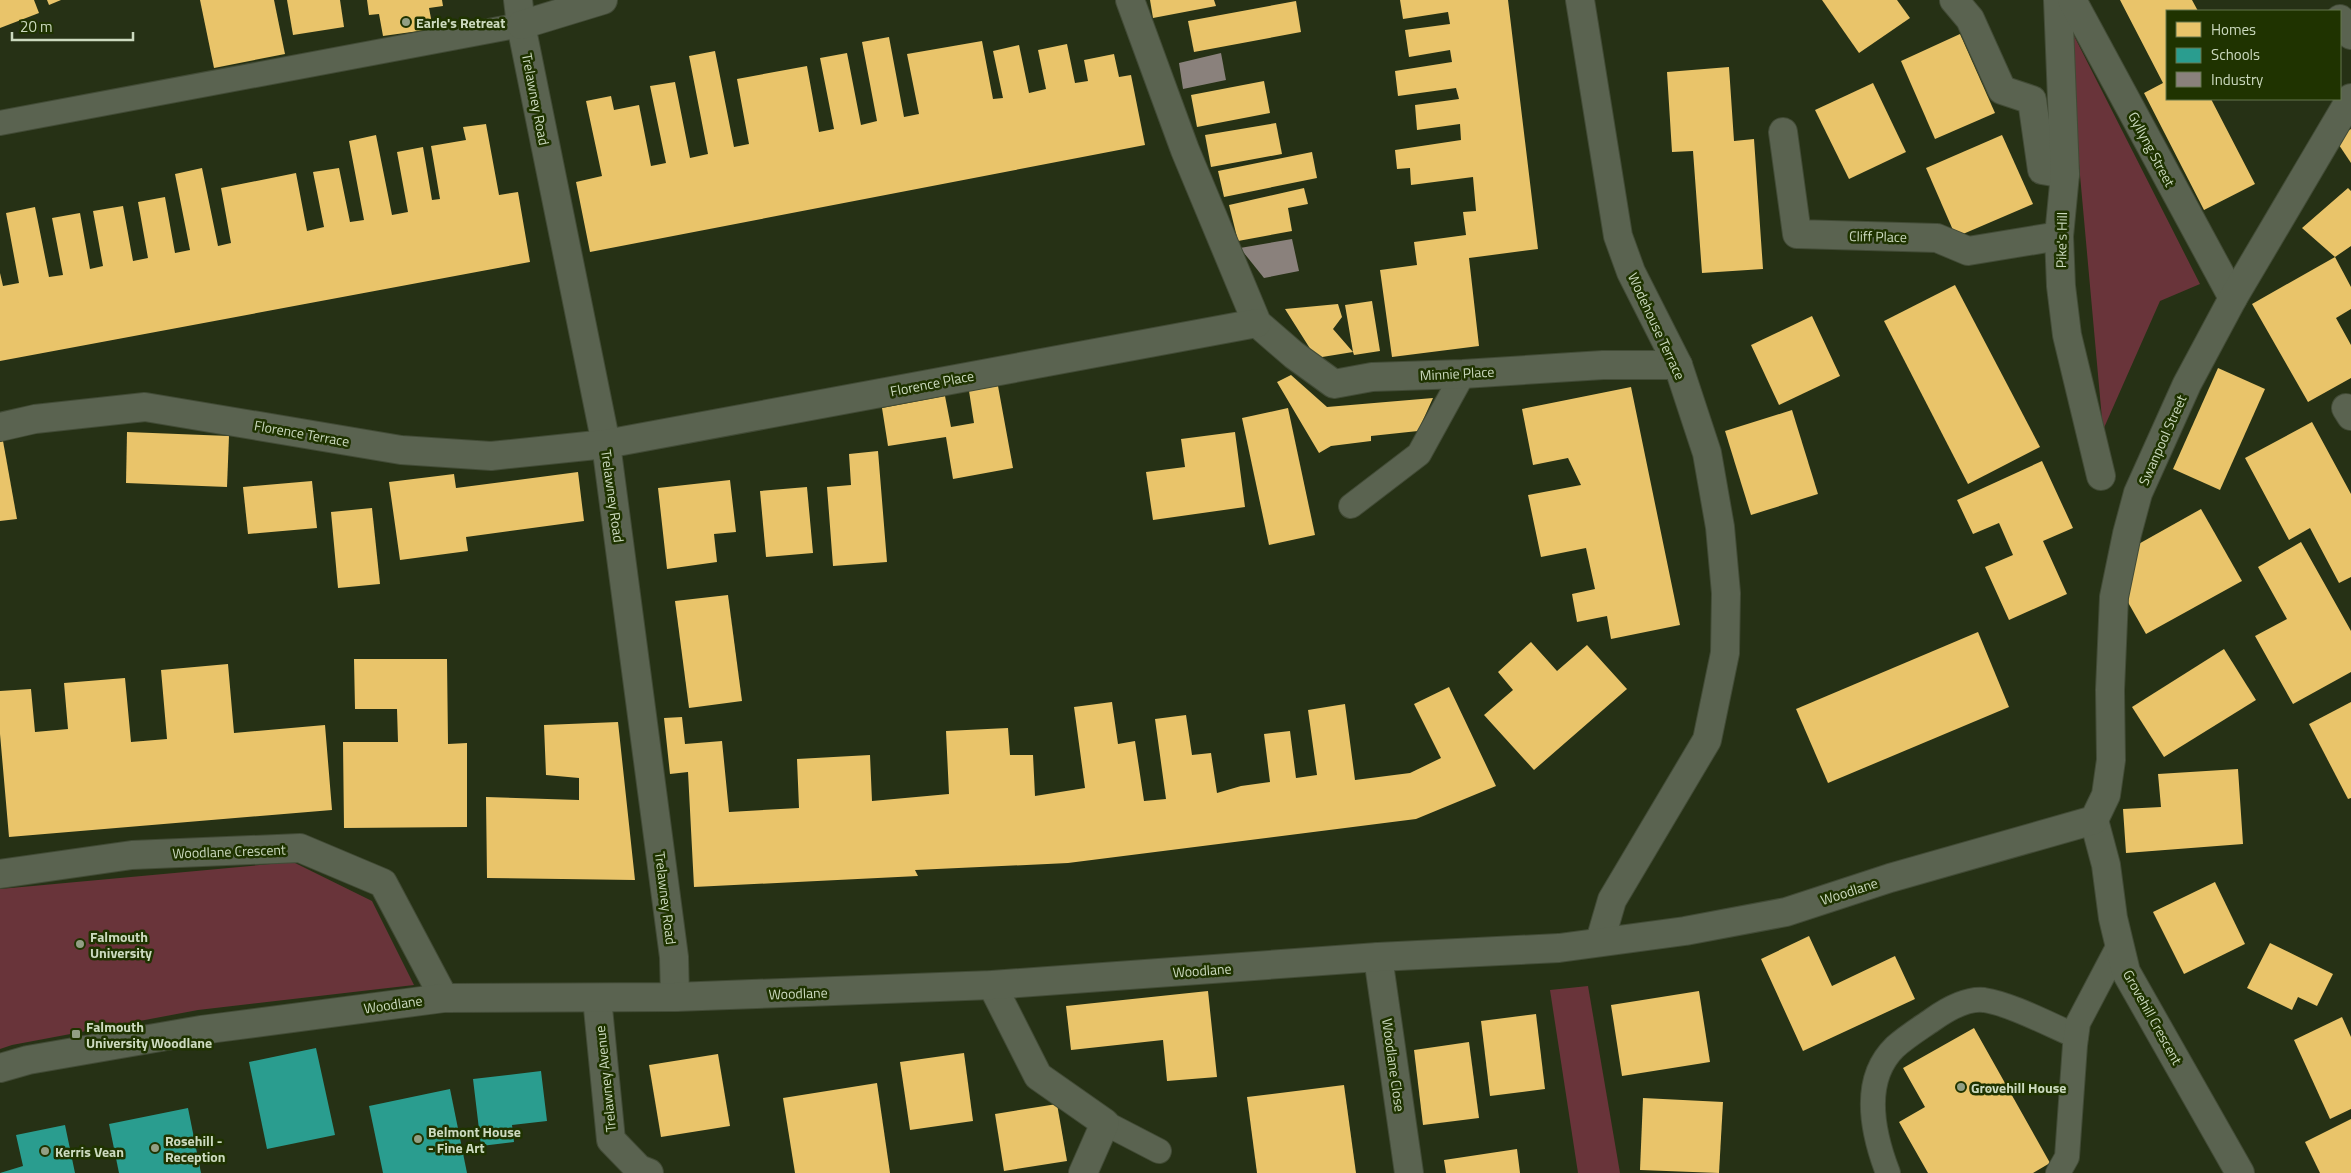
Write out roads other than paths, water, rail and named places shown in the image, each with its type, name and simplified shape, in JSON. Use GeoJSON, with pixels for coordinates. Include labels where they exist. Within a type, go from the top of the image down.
{"type":"FeatureCollection","features":[{"type":"Feature","properties":{"kind":"street"},"geometry":{"type":"LineString","coordinates":[[520,12],[604,0]]}},
{"type":"Feature","properties":{"kind":"street"},"geometry":{"type":"LineString","coordinates":[[1130,0],[1185,150],[1257,323]]}},
{"type":"Feature","properties":{"kind":"street","name":"Wodehouse Terrace"},"geometry":{"type":"LineString","coordinates":[[1580,0],[1618,236],[1631,272],[1678,365],[1707,453],[1720,527],[1726,594],[1726,653],[1707,740],[1612,900],[1600,941]]}},
{"type":"Feature","properties":{"kind":"street"},"geometry":{"type":"LineString","coordinates":[[1954,0],[1970,19],[2002,90],[2032,100],[2042,170],[2065,174]]}},
{"type":"Feature","properties":{"kind":"street","name":"Pike's Hill"},"geometry":{"type":"LineString","coordinates":[[2058,0],[2065,174],[2059,236],[2061,286],[2067,335],[2101,476]]}},
{"type":"Feature","properties":{"kind":"street","name":"Gyllyng Street"},"geometry":{"type":"LineString","coordinates":[[2072,0],[2233,298]]}},
{"type":"Feature","properties":{"kind":"street","name":"Trelawney Road"},"geometry":{"type":"LineString","coordinates":[[520,12],[606,444],[674,957],[675,997]]}},
{"type":"Feature","properties":{"kind":"street"},"geometry":{"type":"LineString","coordinates":[[2341,20],[2351,35]]}},
{"type":"Feature","properties":{"kind":"street","name":"Swanpool Street"},"geometry":{"type":"LineString","coordinates":[[2094,820],[2106,795],[2111,760],[2110,690],[2114,597],[2127,534],[2142,484],[2187,384],[2233,298],[2351,98]]}},
{"type":"Feature","properties":{"kind":"street","name":"Cliff Place"},"geometry":{"type":"LineString","coordinates":[[1783,132],[1797,234],[1936,238],[1968,251],[2059,236]]}},
{"type":"Feature","properties":{"kind":"street","name":"Minnie Place"},"geometry":{"type":"LineString","coordinates":[[1257,323],[1294,355],[1334,384],[1372,376],[1463,374],[1603,365],[1678,365]]}},
{"type":"Feature","properties":{"kind":"street","name":"Florence Place"},"geometry":{"type":"LineString","coordinates":[[606,444],[1257,323]]}},
{"type":"Feature","properties":{"kind":"street","name":"Florence Terrace"},"geometry":{"type":"LineString","coordinates":[[0,427],[35,419],[146,407],[401,450],[444,454],[491,456],[606,444]]}},
{"type":"Feature","properties":{"kind":"street","name":"Woodlane"},"geometry":{"type":"LineString","coordinates":[[0,1068],[28,1060],[202,1030],[444,998],[675,997],[992,985],[1378,957],[1560,948],[1600,941],[1685,931],[1786,912],[1890,878],[2094,820]]}},
{"type":"Feature","properties":{"kind":"street","name":"Grovehill Crescent"},"geometry":{"type":"LineString","coordinates":[[2094,820],[2106,865],[2113,918],[2126,972],[2240,1173]]}},
{"type":"Feature","properties":{"kind":"street","name":"Woodlane Crescent"},"geometry":{"type":"LineString","coordinates":[[0,874],[132,855],[300,848],[383,883],[444,998]]}},
{"type":"Feature","properties":{"kind":"street","name":"Woodlane Close"},"geometry":{"type":"LineString","coordinates":[[1378,957],[1409,1173]]}},
{"type":"Feature","properties":{"kind":"street"},"geometry":{"type":"LineString","coordinates":[[992,985],[1038,1076],[1105,1123],[1083,1173]]}},
{"type":"Feature","properties":{"kind":"street","name":"Trelawney Avenue"},"geometry":{"type":"LineString","coordinates":[[597,998],[611,1140],[639,1169],[649,1173]]}},
{"type":"Feature","properties":{"kind":"lane"},"geometry":{"type":"LineString","coordinates":[[0,123],[520,12]]}},
{"type":"Feature","properties":{"kind":"lane"},"geometry":{"type":"LineString","coordinates":[[1351,506],[1419,454],[1463,374]]}},
{"type":"Feature","properties":{"kind":"lane"},"geometry":{"type":"LineString","coordinates":[[2058,1173],[2067,1157],[2078,1023],[2120,945]]}},
{"type":"Feature","properties":{"kind":"lane"},"geometry":{"type":"LineString","coordinates":[[1888,1173],[1876,1141],[1872,1115],[1876,1079],[1894,1048],[1913,1033],[1941,1014],[1962,1003],[1982,1000],[1999,1004],[2076,1036]]}},
{"type":"Feature","properties":{"kind":"lane"},"geometry":{"type":"LineString","coordinates":[[1105,1123],[1159,1151]]}},
{"type":"Feature","properties":{"kind":"place","name":"Earle's Retreat"},"geometry":{"type":"Point","coordinates":[406,22]}},
{"type":"Feature","properties":{"kind":"place","name":"Falmouth University"},"geometry":{"type":"Point","coordinates":[80,944]}},
{"type":"Feature","properties":{"kind":"place","name":"Falmouth University Woodlane"},"geometry":{"type":"Point","coordinates":[76,1034]}},
{"type":"Feature","properties":{"kind":"place","name":"Grovehill House"},"geometry":{"type":"Point","coordinates":[1961,1087]}},
{"type":"Feature","properties":{"kind":"place","name":"Belmont House - Fine Art"},"geometry":{"type":"Point","coordinates":[418,1139]}},
{"type":"Feature","properties":{"kind":"place","name":"Rosehill - Reception"},"geometry":{"type":"Point","coordinates":[155,1148]}},
{"type":"Feature","properties":{"kind":"place","name":"Kerris Vean"},"geometry":{"type":"Point","coordinates":[45,1151]}}]}
